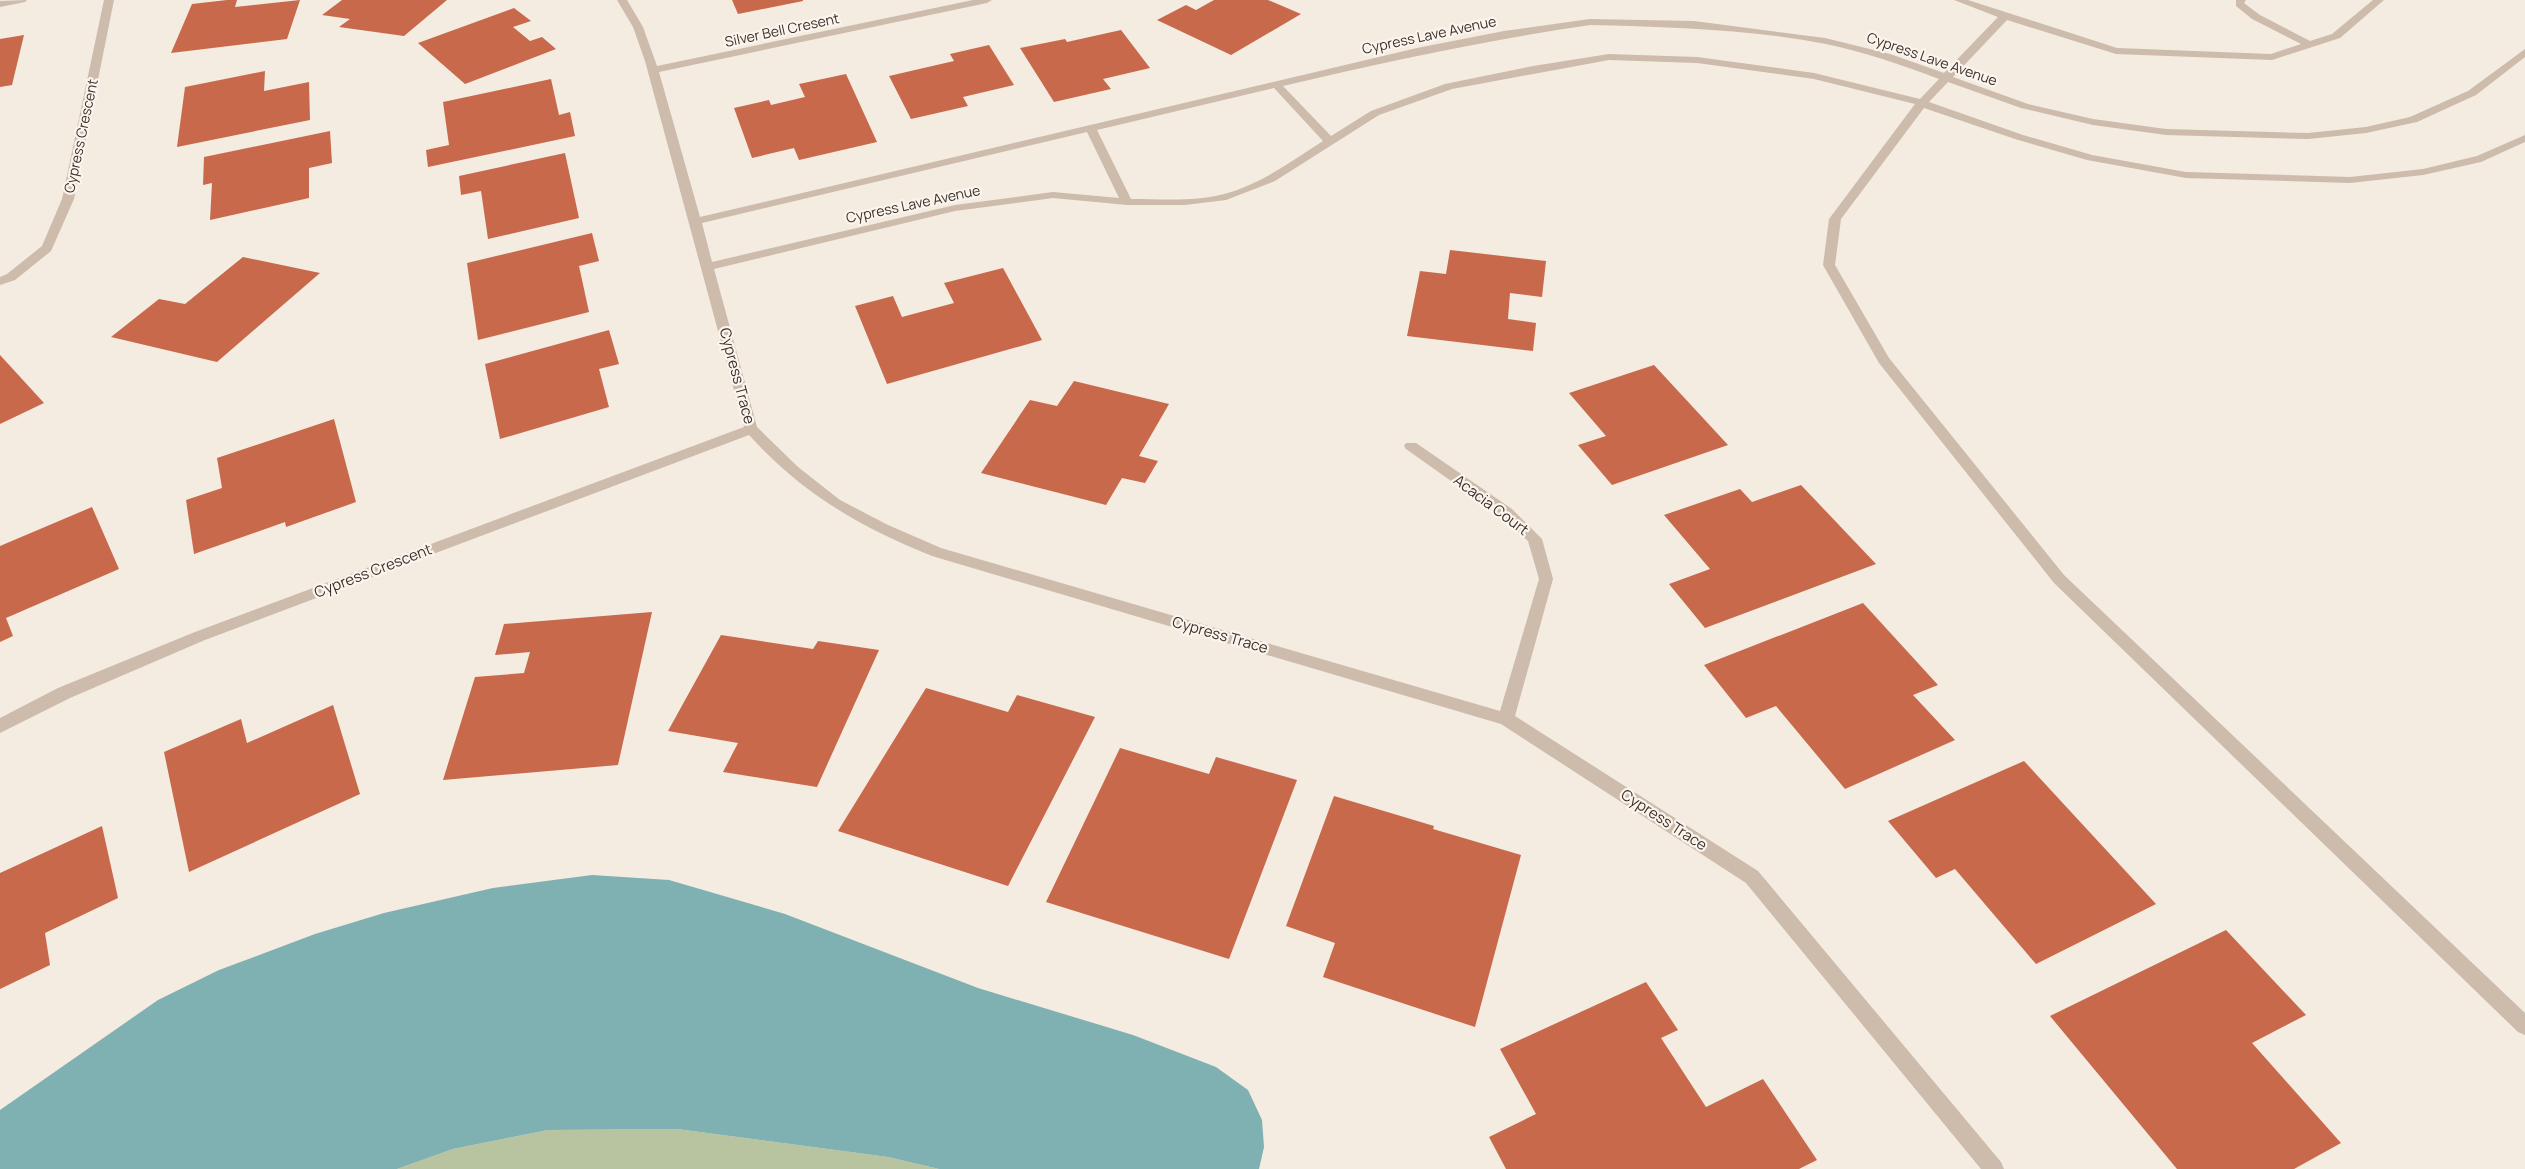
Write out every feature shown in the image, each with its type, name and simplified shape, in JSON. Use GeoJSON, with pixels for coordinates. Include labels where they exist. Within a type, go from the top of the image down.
{"type":"FeatureCollection","features":[{"type":"Feature","properties":{"kind":"street"},"geometry":{"type":"LineString","coordinates":[[0,4],[22,0]]}},
{"type":"Feature","properties":{"kind":"street","name":"Cypress Crescent"},"geometry":{"type":"LineString","coordinates":[[0,281],[11,277],[47,248],[68,199],[109,0]]}},
{"type":"Feature","properties":{"kind":"street","name":"Cypress Trace"},"geometry":{"type":"LineString","coordinates":[[622,0],[632,14],[652,70],[696,221],[751,429],[773,455],[821,495],[849,513],[928,549],[1506,719],[1752,877],[1994,1169]]}},
{"type":"Feature","properties":{"kind":"street","name":"Silver Bell Cresent"},"geometry":{"type":"LineString","coordinates":[[652,70],[987,0]]}},
{"type":"Feature","properties":{"kind":"street"},"geometry":{"type":"LineString","coordinates":[[1959,0],[2116,51],[2272,57],[2336,36],[2379,0]]}},
{"type":"Feature","properties":{"kind":"street"},"geometry":{"type":"LineString","coordinates":[[2241,0],[2240,4],[2256,16],[2310,45]]}},
{"type":"Feature","properties":{"kind":"street"},"geometry":{"type":"LineString","coordinates":[[2005,16],[1921,104],[1835,219],[1829,265],[1884,360],[2059,579],[2525,1026]]}},
{"type":"Feature","properties":{"kind":"street","name":"Cypress Lave Avenue"},"geometry":{"type":"LineString","coordinates":[[696,221],[1417,51],[1504,34],[1590,22],[1694,24],[1825,41],[1886,56],[2025,106],[2093,122],[2166,132],[2308,136],[2367,130],[2413,120],[2472,93],[2525,52]]}},
{"type":"Feature","properties":{"kind":"street","name":"Cypress Lave Avenue"},"geometry":{"type":"LineString","coordinates":[[708,267],[955,208],[1053,195],[1127,202],[1185,202],[1226,197],[1271,179],[1375,113],[1449,86],[1609,57],[1738,64],[1859,85],[2091,158],[2186,175],[2350,180],[2423,172],[2481,159],[2525,138]]}},
{"type":"Feature","properties":{"kind":"street"},"geometry":{"type":"LineString","coordinates":[[1276,84],[1329,141]]}},
{"type":"Feature","properties":{"kind":"street"},"geometry":{"type":"LineString","coordinates":[[1090,128],[1127,202]]}},
{"type":"Feature","properties":{"kind":"street","name":"Cypress Crescent"},"geometry":{"type":"LineString","coordinates":[[0,726],[64,693],[200,636],[751,429]]}},
{"type":"Feature","properties":{"kind":"street","name":"Acacia Court"},"geometry":{"type":"LineString","coordinates":[[1411,446],[1507,513],[1535,539],[1546,579],[1506,719]]}},
{"type":"Feature","properties":{"kind":"green space"},"geometry":{"type":"Polygon","coordinates":[[[677,1129],[888,1157],[939,1169],[397,1169],[453,1149],[548,1130],[677,1129]]]}},
{"type":"Feature","properties":{"kind":"water"},"geometry":{"type":"Polygon","coordinates":[[[592,875],[669,880],[785,914],[978,988],[1133,1035],[1216,1067],[1248,1090],[1262,1120],[1264,1147],[1259,1169],[939,1169],[888,1157],[677,1129],[548,1130],[453,1149],[397,1169],[0,1169],[0,1110],[158,1000],[219,970],[315,934],[384,913],[493,888],[592,875]]]}},
{"type":"Feature","properties":{"kind":"building"},"geometry":{"type":"Polygon","coordinates":[[[237,0],[235,7],[300,0],[287,39],[171,53],[192,4],[237,0]]]}},
{"type":"Feature","properties":{"kind":"building"},"geometry":{"type":"Polygon","coordinates":[[[342,0],[447,0],[404,36],[339,27],[350,19],[322,15],[342,0]]]}},
{"type":"Feature","properties":{"kind":"building"},"geometry":{"type":"Polygon","coordinates":[[[732,0],[803,0],[803,1],[738,14],[732,0]]]}},
{"type":"Feature","properties":{"kind":"building"},"geometry":{"type":"Polygon","coordinates":[[[1214,0],[1268,0],[1301,14],[1231,55],[1157,20],[1186,5],[1196,10],[1214,0]]]}},
{"type":"Feature","properties":{"kind":"building"},"geometry":{"type":"Polygon","coordinates":[[[514,8],[531,21],[513,27],[530,41],[542,37],[556,49],[465,84],[418,43],[514,8]]]}},
{"type":"Feature","properties":{"kind":"building"},"geometry":{"type":"Polygon","coordinates":[[[1121,30],[1150,68],[1103,79],[1111,89],[1054,102],[1020,48],[1065,39],[1067,42],[1121,30]]]}},
{"type":"Feature","properties":{"kind":"building"},"geometry":{"type":"Polygon","coordinates":[[[24,35],[12,85],[0,87],[0,39],[24,35]]]}},
{"type":"Feature","properties":{"kind":"building"},"geometry":{"type":"Polygon","coordinates":[[[989,45],[1014,85],[963,97],[968,106],[911,119],[889,76],[954,61],[950,54],[989,45]]]}},
{"type":"Feature","properties":{"kind":"building"},"geometry":{"type":"Polygon","coordinates":[[[265,71],[264,91],[309,82],[310,120],[177,147],[185,87],[265,71]]]}},
{"type":"Feature","properties":{"kind":"building"},"geometry":{"type":"Polygon","coordinates":[[[846,74],[877,142],[799,160],[794,148],[752,158],[734,108],[769,100],[771,105],[805,97],[799,84],[846,74]]]}},
{"type":"Feature","properties":{"kind":"building"},"geometry":{"type":"Polygon","coordinates":[[[551,79],[559,115],[570,112],[575,136],[428,167],[426,150],[449,145],[443,102],[551,79]]]}},
{"type":"Feature","properties":{"kind":"building"},"geometry":{"type":"Polygon","coordinates":[[[330,131],[332,163],[309,168],[309,198],[210,220],[212,183],[203,185],[204,157],[330,131]]]}},
{"type":"Feature","properties":{"kind":"building"},"geometry":{"type":"Polygon","coordinates":[[[565,153],[579,218],[488,239],[481,191],[461,195],[459,176],[565,153]]]}},
{"type":"Feature","properties":{"kind":"building"},"geometry":{"type":"Polygon","coordinates":[[[592,233],[599,261],[579,266],[589,312],[478,340],[467,263],[592,233]]]}},
{"type":"Feature","properties":{"kind":"building"},"geometry":{"type":"Polygon","coordinates":[[[1450,250],[1546,261],[1542,297],[1510,293],[1508,319],[1536,323],[1533,351],[1407,336],[1420,271],[1446,274],[1450,250]]]}},
{"type":"Feature","properties":{"kind":"building"},"geometry":{"type":"Polygon","coordinates":[[[243,257],[320,273],[217,362],[111,337],[159,299],[185,304],[243,257]]]}},
{"type":"Feature","properties":{"kind":"building"},"geometry":{"type":"Polygon","coordinates":[[[1003,268],[1042,340],[887,384],[855,306],[893,296],[902,317],[954,303],[944,283],[1003,268]]]}},
{"type":"Feature","properties":{"kind":"building"},"geometry":{"type":"Polygon","coordinates":[[[609,330],[619,364],[599,369],[609,407],[500,439],[485,364],[609,330]]]}},
{"type":"Feature","properties":{"kind":"building"},"geometry":{"type":"Polygon","coordinates":[[[0,355],[44,403],[0,424],[0,355]]]}},
{"type":"Feature","properties":{"kind":"building"},"geometry":{"type":"Polygon","coordinates":[[[1654,365],[1728,445],[1612,485],[1578,445],[1606,436],[1569,393],[1654,365]]]}},
{"type":"Feature","properties":{"kind":"building"},"geometry":{"type":"Polygon","coordinates":[[[1074,381],[1169,404],[1139,456],[1158,461],[1145,483],[1122,478],[1106,505],[981,473],[1030,400],[1057,406],[1074,381]]]}},
{"type":"Feature","properties":{"kind":"building"},"geometry":{"type":"Polygon","coordinates":[[[334,419],[356,502],[286,527],[285,522],[194,554],[186,500],[222,488],[217,458],[334,419]]]}},
{"type":"Feature","properties":{"kind":"building"},"geometry":{"type":"Polygon","coordinates":[[[1801,485],[1876,564],[1705,628],[1669,584],[1710,569],[1664,515],[1740,489],[1752,502],[1801,485]]]}},
{"type":"Feature","properties":{"kind":"building"},"geometry":{"type":"Polygon","coordinates":[[[92,507],[119,569],[6,618],[13,636],[0,642],[0,546],[92,507]]]}},
{"type":"Feature","properties":{"kind":"building"},"geometry":{"type":"Polygon","coordinates":[[[1863,603],[1938,685],[1913,695],[1955,740],[1845,789],[1776,706],[1746,718],[1704,665],[1863,603]]]}},
{"type":"Feature","properties":{"kind":"building"},"geometry":{"type":"Polygon","coordinates":[[[652,612],[618,765],[443,780],[475,677],[524,673],[530,652],[495,655],[504,624],[652,612]]]}},
{"type":"Feature","properties":{"kind":"building"},"geometry":{"type":"Polygon","coordinates":[[[721,635],[813,649],[818,641],[879,650],[817,787],[723,772],[738,743],[668,731],[721,635]]]}},
{"type":"Feature","properties":{"kind":"building"},"geometry":{"type":"Polygon","coordinates":[[[926,688],[1008,712],[1017,695],[1095,717],[1008,886],[838,831],[926,688]]]}},
{"type":"Feature","properties":{"kind":"building"},"geometry":{"type":"Polygon","coordinates":[[[333,705],[360,794],[189,872],[164,752],[241,719],[247,743],[333,705]]]}},
{"type":"Feature","properties":{"kind":"building"},"geometry":{"type":"Polygon","coordinates":[[[1120,748],[1209,774],[1216,757],[1297,780],[1229,959],[1046,902],[1120,748]]]}},
{"type":"Feature","properties":{"kind":"building"},"geometry":{"type":"Polygon","coordinates":[[[2024,761],[2156,904],[2036,964],[1955,869],[1936,878],[1888,821],[2024,761]]]}},
{"type":"Feature","properties":{"kind":"building"},"geometry":{"type":"Polygon","coordinates":[[[1334,796],[1521,855],[1475,1027],[1323,977],[1335,943],[1286,926],[1334,796]]]}},
{"type":"Feature","properties":{"kind":"building"},"geometry":{"type":"Polygon","coordinates":[[[102,826],[118,898],[45,933],[50,965],[0,989],[0,873],[102,826]]]}},
{"type":"Feature","properties":{"kind":"building"},"geometry":{"type":"Polygon","coordinates":[[[2226,930],[2306,1015],[2252,1043],[2341,1143],[2294,1169],[2177,1169],[2050,1016],[2226,930]]]}},
{"type":"Feature","properties":{"kind":"building"},"geometry":{"type":"Polygon","coordinates":[[[1646,982],[1678,1030],[1661,1038],[1706,1107],[1763,1079],[1817,1160],[1799,1169],[1506,1169],[1489,1137],[1536,1114],[1500,1049],[1646,982]]]}}]}
